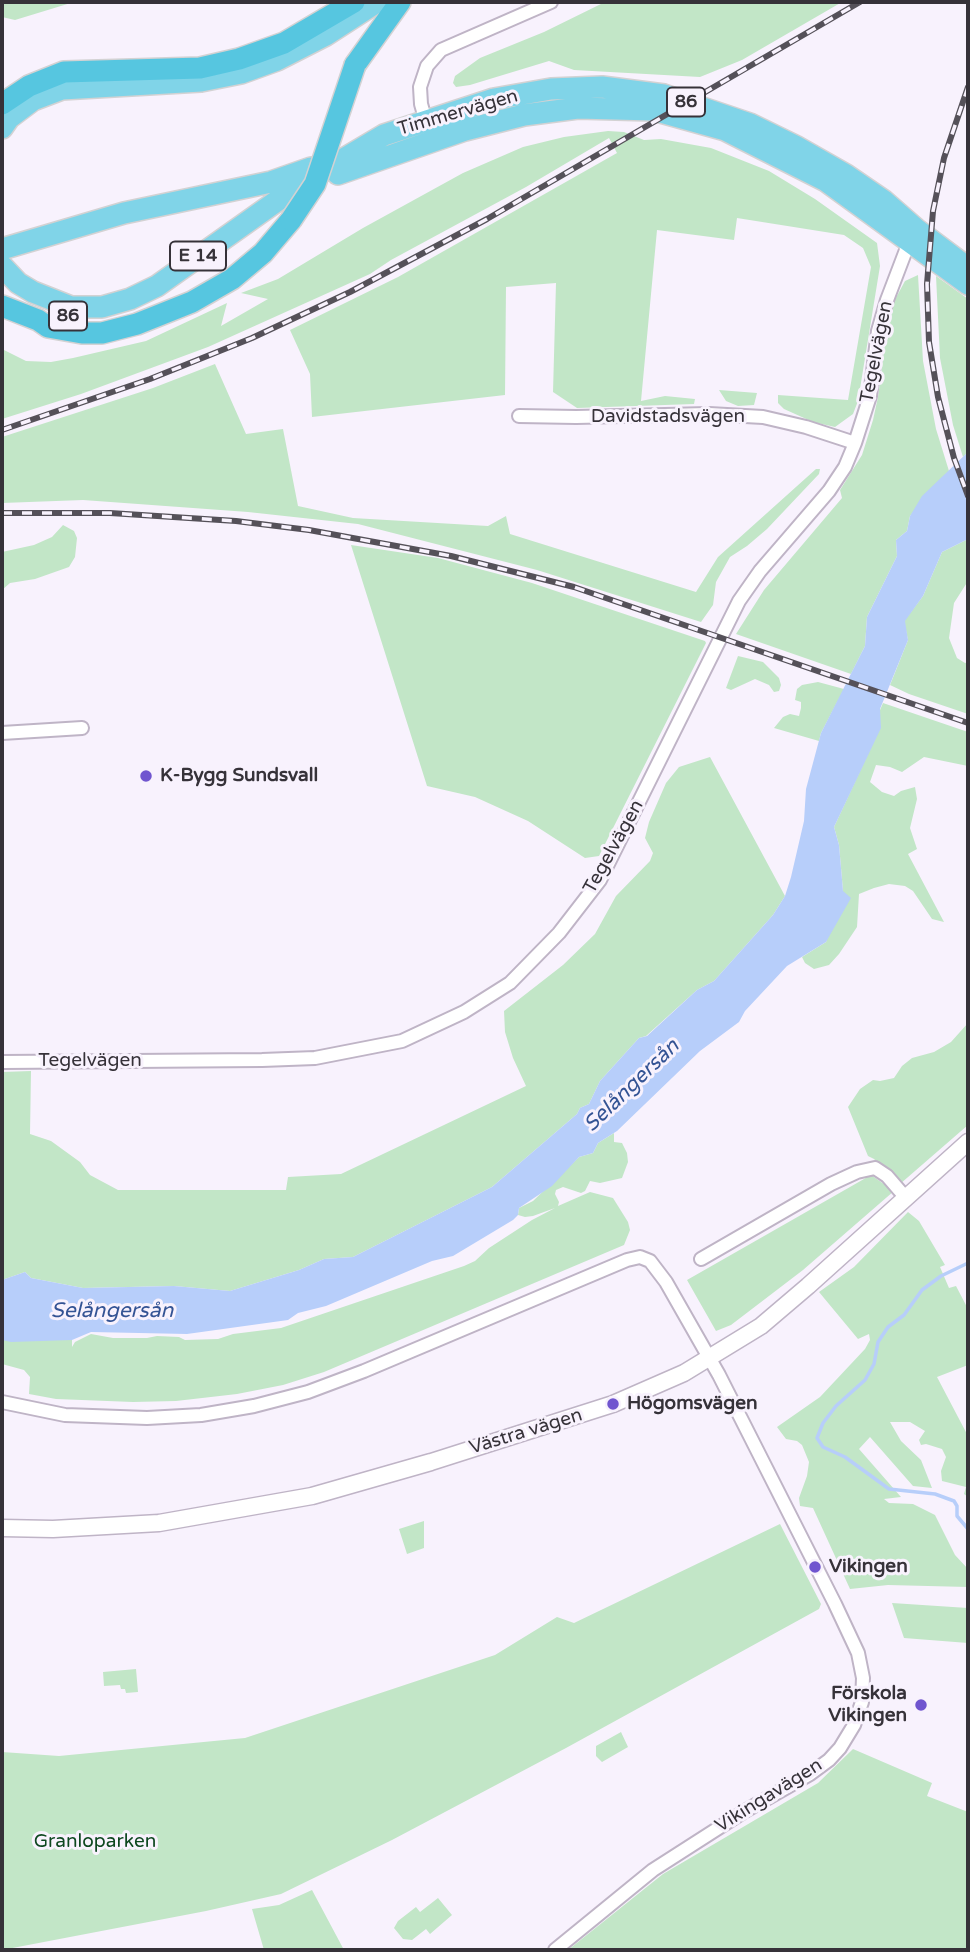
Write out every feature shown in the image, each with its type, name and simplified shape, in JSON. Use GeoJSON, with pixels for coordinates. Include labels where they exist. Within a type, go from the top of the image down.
{"type":"FeatureCollection","features":[{"type":"Feature","properties":{"kind":"highway"},"geometry":{"type":"LineString","coordinates":[[2,104],[29,86],[64,72],[200,68],[239,59],[284,43],[354,2]]}},
{"type":"Feature","properties":{"kind":"highway","name":"E 14"},"geometry":{"type":"LineString","coordinates":[[2,306],[38,320],[48,327],[82,333],[102,333],[137,324],[192,302],[232,279],[263,253],[291,220],[315,184],[355,65],[400,2]]}},
{"type":"Feature","properties":{"kind":"main road"},"geometry":{"type":"LineString","coordinates":[[2,128],[9,118],[33,100],[62,89],[201,81],[241,73],[277,60],[326,35],[377,2]]}},
{"type":"Feature","properties":{"kind":"main road","name":"Timmervägen"},"geometry":{"type":"LineString","coordinates":[[2,266],[18,283],[33,292],[71,307],[102,307],[130,299],[157,286],[298,186],[384,135],[494,99],[551,89],[602,87],[664,95],[750,124],[818,158],[884,201],[913,235],[968,284]]}},
{"type":"Feature","properties":{"kind":"main road","name":"Timmervägen"},"geometry":{"type":"LineString","coordinates":[[2,284],[31,306],[72,317],[108,317],[141,306],[288,202],[339,174],[491,122],[546,111],[578,108],[653,110],[725,130],[826,181],[968,268]]}},
{"type":"Feature","properties":{"kind":"main road","name":"86"},"geometry":{"type":"LineString","coordinates":[[2,249],[124,213],[271,182],[311,169],[384,135]]}},
{"type":"Feature","properties":{"kind":"main road","name":"86"},"geometry":{"type":"LineString","coordinates":[[38,320],[82,326],[104,324],[126,318],[141,306]]}},
{"type":"Feature","properties":{"kind":"street"},"geometry":{"type":"LineString","coordinates":[[433,142],[420,97],[427,66],[441,50],[551,2]]}},
{"type":"Feature","properties":{"kind":"street","name":"Tegelvägen"},"geometry":{"type":"LineString","coordinates":[[2,1062],[315,1058],[402,1041],[464,1012],[510,983],[559,933],[600,880],[739,601],[774,554],[829,491],[845,467],[870,396],[878,331],[913,235]]}},
{"type":"Feature","properties":{"kind":"street","name":"Davidstadsvägen"},"geometry":{"type":"LineString","coordinates":[[519,416],[709,414],[763,417],[855,443]]}},
{"type":"Feature","properties":{"kind":"street"},"geometry":{"type":"LineString","coordinates":[[2,733],[82,729]]}},
{"type":"Feature","properties":{"kind":"street","name":"Västra vägen"},"geometry":{"type":"LineString","coordinates":[[2,1528],[53,1529],[159,1524],[312,1496],[589,1413],[649,1390],[710,1359],[770,1318],[968,1142]]}},
{"type":"Feature","properties":{"kind":"street"},"geometry":{"type":"LineString","coordinates":[[701,1259],[831,1184],[857,1172],[875,1168],[887,1176],[906,1198]]}},
{"type":"Feature","properties":{"kind":"street"},"geometry":{"type":"LineString","coordinates":[[2,1402],[65,1415],[147,1418],[201,1415],[254,1406],[308,1392],[365,1371],[627,1260],[640,1257],[646,1258],[657,1268],[710,1359]]}},
{"type":"Feature","properties":{"kind":"street","name":"Vikingavägen"},"geometry":{"type":"LineString","coordinates":[[555,1950],[653,1870],[810,1774],[829,1759],[855,1725],[862,1702],[863,1678],[858,1653],[710,1359]]}},
{"type":"Feature","properties":{"kind":"green space"},"geometry":{"type":"Polygon","coordinates":[[[2,2],[74,2],[15,20],[2,17],[2,2]]]}},
{"type":"Feature","properties":{"kind":"green space"},"geometry":{"type":"Polygon","coordinates":[[[605,2],[842,2],[742,60],[700,77],[574,70],[549,61],[470,85],[456,87],[453,83],[455,76],[480,58],[544,32],[605,2]]]}},
{"type":"Feature","properties":{"kind":"green space"},"geometry":{"type":"Polygon","coordinates":[[[608,131],[624,132],[644,140],[661,139],[711,148],[769,171],[815,199],[877,243],[880,266],[858,401],[853,414],[835,427],[813,422],[784,409],[778,403],[778,395],[848,400],[871,267],[863,248],[844,235],[737,218],[734,240],[657,230],[641,401],[665,396],[695,399],[694,404],[577,408],[553,392],[556,283],[506,287],[505,395],[312,417],[310,374],[290,330],[398,277],[617,153],[609,138],[370,274],[208,347],[81,394],[2,419],[2,349],[26,361],[51,362],[73,358],[146,341],[227,303],[221,326],[268,299],[241,293],[278,279],[463,173],[523,147],[564,137],[608,131]]]}},
{"type":"Feature","properties":{"kind":"green space"},"geometry":{"type":"Polygon","coordinates":[[[918,275],[923,361],[936,429],[949,471],[910,516],[907,531],[896,540],[897,556],[867,617],[865,646],[851,674],[736,634],[764,590],[842,498],[840,490],[862,455],[873,420],[892,305],[905,281],[918,275]]]}},
{"type":"Feature","properties":{"kind":"green space"},"geometry":{"type":"Polygon","coordinates":[[[936,276],[968,299],[968,452],[963,457],[953,425],[940,358],[936,276]]]}},
{"type":"Feature","properties":{"kind":"green space"},"geometry":{"type":"Polygon","coordinates":[[[215,364],[246,434],[283,429],[298,506],[353,518],[488,526],[506,516],[510,534],[696,592],[718,557],[816,469],[820,469],[819,474],[767,529],[730,557],[716,582],[713,605],[701,622],[537,570],[358,524],[248,512],[83,500],[2,503],[2,437],[153,388],[215,364]]]}},
{"type":"Feature","properties":{"kind":"green space"},"geometry":{"type":"Polygon","coordinates":[[[719,390],[757,393],[754,405],[738,406],[726,401],[719,390]]]}},
{"type":"Feature","properties":{"kind":"green space"},"geometry":{"type":"Polygon","coordinates":[[[63,525],[74,531],[77,538],[75,557],[69,567],[35,579],[10,583],[2,590],[2,552],[34,545],[52,537],[63,525]]]}},
{"type":"Feature","properties":{"kind":"green space"},"geometry":{"type":"Polygon","coordinates":[[[968,539],[968,581],[954,603],[949,638],[957,658],[968,662],[968,714],[890,685],[908,640],[904,621],[923,596],[942,552],[968,539]]]}},
{"type":"Feature","properties":{"kind":"green space"},"geometry":{"type":"Polygon","coordinates":[[[351,545],[438,558],[532,583],[705,641],[599,856],[585,858],[528,821],[475,797],[427,786],[351,545]]]}},
{"type":"Feature","properties":{"kind":"green space"},"geometry":{"type":"Polygon","coordinates":[[[738,656],[763,662],[779,678],[779,691],[774,692],[769,685],[755,679],[731,690],[726,688],[738,656]]]}},
{"type":"Feature","properties":{"kind":"green space"},"geometry":{"type":"Polygon","coordinates":[[[818,682],[844,689],[819,741],[774,728],[783,717],[790,714],[799,716],[801,702],[795,700],[797,689],[802,685],[818,682]]]}},
{"type":"Feature","properties":{"kind":"green space"},"geometry":{"type":"Polygon","coordinates":[[[883,703],[968,732],[968,766],[924,757],[902,772],[876,765],[870,782],[882,792],[894,796],[915,787],[917,799],[910,828],[917,849],[908,854],[944,922],[932,919],[913,891],[905,886],[889,884],[874,888],[859,894],[857,927],[839,954],[829,965],[814,969],[805,963],[802,957],[826,942],[843,891],[839,845],[834,827],[880,728],[880,710],[883,703]]]}},
{"type":"Feature","properties":{"kind":"green space"},"geometry":{"type":"Polygon","coordinates":[[[710,757],[785,896],[773,915],[714,981],[697,990],[646,1036],[639,1038],[600,1081],[589,1104],[580,1108],[577,1114],[492,1187],[353,1257],[324,1259],[299,1270],[230,1291],[174,1286],[83,1288],[31,1278],[25,1272],[2,1280],[2,1072],[31,1071],[30,1134],[51,1141],[80,1162],[90,1175],[118,1190],[286,1190],[288,1177],[341,1174],[526,1086],[505,1032],[504,1011],[563,965],[595,934],[616,896],[650,861],[653,853],[645,838],[666,783],[679,767],[710,757]]]}},
{"type":"Feature","properties":{"kind":"green space"},"geometry":{"type":"Polygon","coordinates":[[[968,1023],[968,1125],[900,1184],[868,1156],[848,1107],[860,1089],[873,1080],[894,1078],[912,1058],[934,1052],[951,1042],[968,1023]]]}},
{"type":"Feature","properties":{"kind":"green space"},"geometry":{"type":"Polygon","coordinates":[[[614,1133],[614,1142],[622,1143],[627,1153],[628,1162],[622,1178],[600,1183],[590,1181],[581,1193],[563,1187],[556,1190],[555,1194],[558,1206],[590,1192],[613,1198],[630,1230],[624,1245],[324,1372],[283,1385],[237,1394],[176,1401],[133,1402],[56,1399],[29,1394],[30,1377],[24,1370],[2,1364],[2,1340],[72,1340],[72,1347],[75,1342],[91,1334],[113,1338],[157,1336],[179,1337],[185,1340],[218,1339],[233,1334],[281,1328],[464,1266],[532,1220],[555,1208],[533,1216],[518,1215],[519,1208],[533,1201],[579,1157],[593,1153],[598,1143],[614,1133]]]}},
{"type":"Feature","properties":{"kind":"green space"},"geometry":{"type":"Polygon","coordinates":[[[871,1175],[894,1191],[803,1270],[731,1325],[716,1331],[687,1280],[871,1175]]]}},
{"type":"Feature","properties":{"kind":"green space"},"geometry":{"type":"Polygon","coordinates":[[[908,1212],[919,1221],[945,1265],[940,1267],[949,1288],[956,1286],[968,1309],[968,1365],[937,1377],[968,1436],[968,1497],[964,1494],[966,1487],[942,1481],[941,1471],[946,1457],[942,1449],[921,1445],[919,1440],[925,1431],[910,1422],[890,1422],[901,1441],[921,1460],[932,1488],[913,1486],[870,1437],[859,1449],[901,1497],[884,1499],[889,1503],[913,1504],[935,1515],[955,1555],[968,1569],[968,1587],[888,1585],[850,1589],[813,1508],[800,1506],[799,1498],[809,1462],[802,1445],[786,1439],[777,1427],[820,1397],[865,1349],[870,1340],[869,1334],[858,1339],[819,1292],[854,1267],[908,1212]]]}},
{"type":"Feature","properties":{"kind":"green space"},"geometry":{"type":"Polygon","coordinates":[[[424,1521],[424,1548],[407,1554],[399,1529],[424,1521]]]}},
{"type":"Feature","properties":{"kind":"green space","name":"Granloparken"},"geometry":{"type":"Polygon","coordinates":[[[780,1524],[821,1604],[819,1609],[566,1748],[392,1840],[281,1894],[2,1950],[2,1752],[59,1756],[245,1738],[495,1655],[557,1617],[574,1623],[780,1524]]]}},
{"type":"Feature","properties":{"kind":"green space"},"geometry":{"type":"Polygon","coordinates":[[[892,1603],[968,1608],[968,1643],[904,1638],[892,1603]]]}},
{"type":"Feature","properties":{"kind":"green space"},"geometry":{"type":"Polygon","coordinates":[[[136,1669],[138,1692],[126,1693],[120,1685],[104,1686],[103,1672],[136,1669]]]}},
{"type":"Feature","properties":{"kind":"green space"},"geometry":{"type":"Polygon","coordinates":[[[621,1732],[628,1747],[602,1762],[596,1756],[596,1746],[621,1732]]]}},
{"type":"Feature","properties":{"kind":"green space"},"geometry":{"type":"Polygon","coordinates":[[[853,1749],[932,1783],[927,1796],[968,1812],[968,1950],[568,1950],[663,1874],[818,1783],[853,1749]]]}},
{"type":"Feature","properties":{"kind":"green space"},"geometry":{"type":"Polygon","coordinates":[[[312,1890],[344,1950],[264,1950],[252,1909],[279,1905],[312,1890]]]}},
{"type":"Feature","properties":{"kind":"green space"},"geometry":{"type":"Polygon","coordinates":[[[438,1898],[452,1915],[430,1934],[426,1929],[412,1940],[403,1939],[394,1928],[398,1921],[416,1907],[420,1912],[438,1898]]]}},
{"type":"Feature","properties":{"kind":"water","name":"Selångersån"},"geometry":{"type":"Polygon","coordinates":[[[968,452],[968,539],[942,552],[923,596],[905,621],[908,640],[880,709],[881,728],[834,827],[839,845],[843,891],[851,898],[826,942],[787,966],[745,1011],[739,1022],[700,1051],[617,1131],[598,1143],[593,1153],[579,1157],[552,1186],[519,1208],[518,1215],[513,1220],[453,1256],[432,1261],[326,1306],[298,1313],[288,1320],[187,1334],[91,1332],[72,1340],[2,1340],[2,1280],[25,1272],[31,1278],[83,1288],[174,1286],[230,1291],[299,1270],[324,1259],[353,1257],[492,1187],[577,1114],[580,1108],[589,1104],[600,1081],[639,1038],[647,1036],[697,990],[714,981],[773,915],[785,896],[804,821],[806,789],[821,733],[865,646],[867,617],[897,556],[896,540],[907,531],[910,516],[922,496],[968,452]]]}},
{"type":"Feature","properties":{"kind":"waterway"},"geometry":{"type":"LineString","coordinates":[[968,1263],[941,1276],[922,1290],[904,1315],[888,1327],[878,1342],[874,1364],[865,1380],[836,1406],[823,1423],[817,1438],[823,1447],[845,1457],[889,1489],[935,1494],[954,1501],[957,1516],[968,1529]]}},
{"type":"Feature","properties":{"kind":"railway"},"geometry":{"type":"LineString","coordinates":[[2,430],[150,379],[252,338],[350,292],[487,219],[860,2]]}},
{"type":"Feature","properties":{"kind":"railway"},"geometry":{"type":"LineString","coordinates":[[968,87],[944,158],[933,211],[927,284],[929,342],[938,397],[954,458],[968,496]]}},
{"type":"Feature","properties":{"kind":"railway"},"geometry":{"type":"LineString","coordinates":[[2,513],[110,513],[236,521],[309,530],[451,556],[574,587],[968,723]]}},
{"type":"Feature","properties":{"kind":"place","name":"K-Bygg Sundsvall"},"geometry":{"type":"Point","coordinates":[146,776]}},
{"type":"Feature","properties":{"kind":"place","name":"Högomsvägen"},"geometry":{"type":"Point","coordinates":[613,1404]}},
{"type":"Feature","properties":{"kind":"place","name":"Vikingen"},"geometry":{"type":"Point","coordinates":[815,1567]}},
{"type":"Feature","properties":{"kind":"place","name":"Förskola Vikingen"},"geometry":{"type":"Point","coordinates":[921,1705]}}]}
